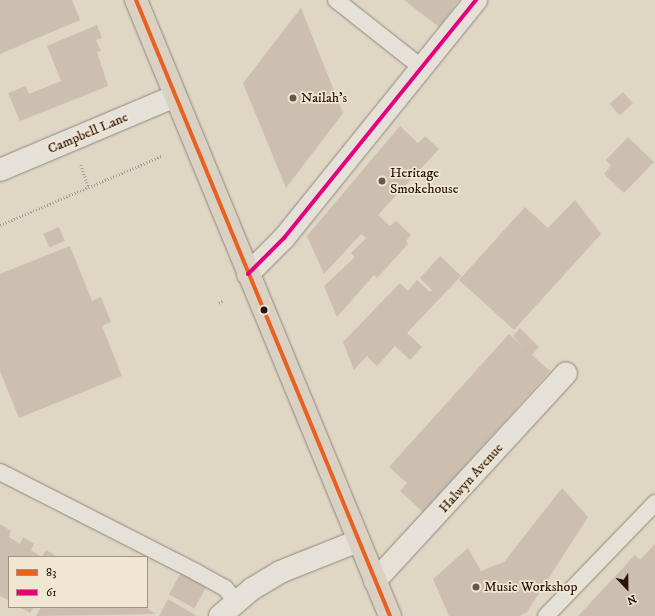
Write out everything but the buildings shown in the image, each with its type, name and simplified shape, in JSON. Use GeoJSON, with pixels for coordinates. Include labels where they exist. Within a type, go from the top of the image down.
{"type":"FeatureCollection","features":[{"type":"Feature","properties":{"kind":"main road"},"geometry":{"type":"LineString","coordinates":[[136,0],[390,616]]}},
{"type":"Feature","properties":{"kind":"street"},"geometry":{"type":"LineString","coordinates":[[248,274],[284,238],[476,0]]}},
{"type":"Feature","properties":{"kind":"street","name":"Campbell Lane"},"geometry":{"type":"LineString","coordinates":[[0,170],[175,96]]}},
{"type":"Feature","properties":{"kind":"street","name":"Halwyn Avenue"},"geometry":{"type":"LineString","coordinates":[[375,581],[566,373]]}},
{"type":"Feature","properties":{"kind":"street"},"geometry":{"type":"LineString","coordinates":[[220,616],[236,601],[280,572],[358,540]]}},
{"type":"Feature","properties":{"kind":"lane"},"geometry":{"type":"LineString","coordinates":[[336,0],[422,68]]}},
{"type":"Feature","properties":{"kind":"lane"},"geometry":{"type":"LineString","coordinates":[[0,472],[196,572],[225,588],[236,601]]}},
{"type":"Feature","properties":{"kind":"lane"},"geometry":{"type":"LineString","coordinates":[[546,616],[655,503]]}},
{"type":"Feature","properties":{"kind":"path"},"geometry":{"type":"LineString","coordinates":[[0,225],[162,156]]}},
{"type":"Feature","properties":{"kind":"path"},"geometry":{"type":"LineString","coordinates":[[79,161],[89,188]]}},
{"type":"Feature","properties":{"kind":"transit line","name":"83"},"geometry":{"type":"LineString","coordinates":[[136,0],[390,616]]}},
{"type":"Feature","properties":{"kind":"transit line","name":"61"},"geometry":{"type":"LineString","coordinates":[[248,274],[284,238],[476,0]]}},
{"type":"Feature","properties":{"kind":"place","name":"Nailah’s"},"geometry":{"type":"Point","coordinates":[293,98]}},
{"type":"Feature","properties":{"kind":"place","name":"Heritage Smokehouse"},"geometry":{"type":"Point","coordinates":[382,181]}},
{"type":"Feature","properties":{"kind":"place","name":"Music Workshop"},"geometry":{"type":"Point","coordinates":[476,587]}}]}
